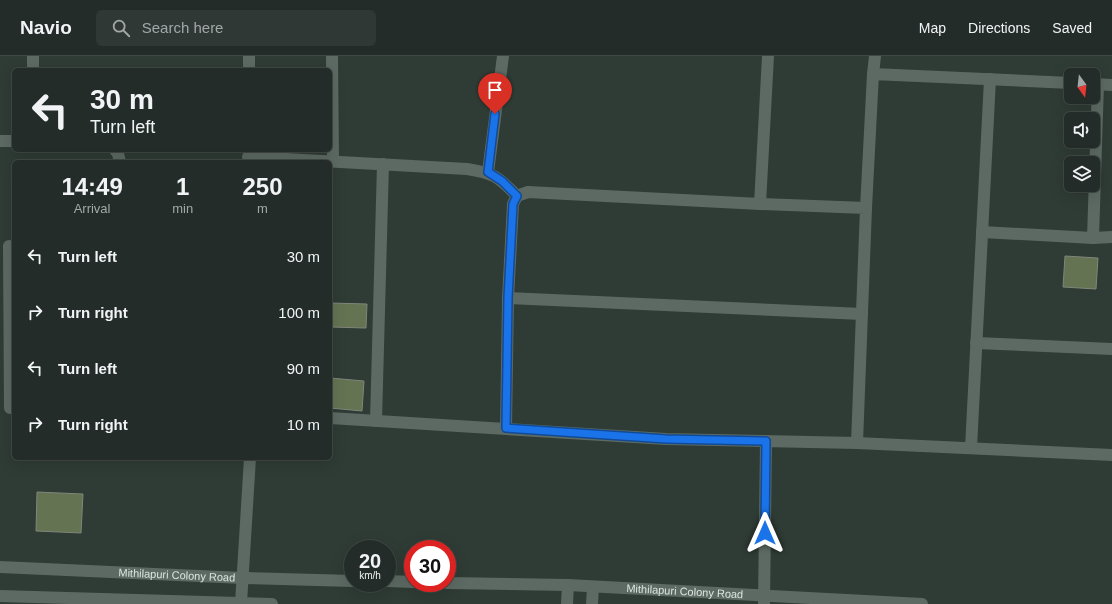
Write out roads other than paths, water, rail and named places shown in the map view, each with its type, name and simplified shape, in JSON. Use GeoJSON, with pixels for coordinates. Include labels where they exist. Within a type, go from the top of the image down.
{"type":"FeatureCollection","features":[{"type":"Feature","properties":{"kind":"street"},"geometry":{"type":"LineString","coordinates":[[33,56],[33,68]]}},
{"type":"Feature","properties":{"kind":"street"},"geometry":{"type":"LineString","coordinates":[[249,56],[249,68]]}},
{"type":"Feature","properties":{"kind":"street"},"geometry":{"type":"LineString","coordinates":[[332,56],[333,161],[466,169],[488,172],[502,181],[517,196]]}},
{"type":"Feature","properties":{"kind":"street"},"geometry":{"type":"LineString","coordinates":[[488,172],[503,56]]}},
{"type":"Feature","properties":{"kind":"street"},"geometry":{"type":"LineString","coordinates":[[760,204],[768,56]]}},
{"type":"Feature","properties":{"kind":"street"},"geometry":{"type":"LineString","coordinates":[[857,443],[866,208],[875,56]]}},
{"type":"Feature","properties":{"kind":"street"},"geometry":{"type":"LineString","coordinates":[[873,74],[1064,83]]}},
{"type":"Feature","properties":{"kind":"street"},"geometry":{"type":"LineString","coordinates":[[971,448],[990,79]]}},
{"type":"Feature","properties":{"kind":"street"},"geometry":{"type":"LineString","coordinates":[[1100,84],[1112,85]]}},
{"type":"Feature","properties":{"kind":"street"},"geometry":{"type":"LineString","coordinates":[[1093,238],[1095,104]]}},
{"type":"Feature","properties":{"kind":"street"},"geometry":{"type":"LineString","coordinates":[[0,140],[12,141]]}},
{"type":"Feature","properties":{"kind":"street"},"geometry":{"type":"LineString","coordinates":[[248,156],[316,160]]}},
{"type":"Feature","properties":{"kind":"street"},"geometry":{"type":"LineString","coordinates":[[376,421],[383,164]]}},
{"type":"Feature","properties":{"kind":"street"},"geometry":{"type":"LineString","coordinates":[[506,428],[508,298],[513,204],[517,196],[528,192],[866,208]]}},
{"type":"Feature","properties":{"kind":"street"},"geometry":{"type":"LineString","coordinates":[[982,232],[1093,238],[1112,237]]}},
{"type":"Feature","properties":{"kind":"street"},"geometry":{"type":"LineString","coordinates":[[8,246],[8,408]]}},
{"type":"Feature","properties":{"kind":"street"},"geometry":{"type":"LineString","coordinates":[[508,298],[862,314]]}},
{"type":"Feature","properties":{"kind":"street"},"geometry":{"type":"LineString","coordinates":[[976,343],[1112,348]]}},
{"type":"Feature","properties":{"kind":"street"},"geometry":{"type":"LineString","coordinates":[[332,418],[666,439],[857,443],[1112,455]]}},
{"type":"Feature","properties":{"kind":"street"},"geometry":{"type":"LineString","coordinates":[[765,599],[766,441]]}},
{"type":"Feature","properties":{"kind":"street"},"geometry":{"type":"LineString","coordinates":[[241,603],[250,460]]}},
{"type":"Feature","properties":{"kind":"street","name":"Mithilapuri Colony Road"},"geometry":{"type":"LineString","coordinates":[[0,567],[243,578],[344,581]]}},
{"type":"Feature","properties":{"kind":"street","name":"Mithilapuri Colony Road"},"geometry":{"type":"LineString","coordinates":[[456,583],[568,585],[765,599],[922,604]]}},
{"type":"Feature","properties":{"kind":"street"},"geometry":{"type":"LineString","coordinates":[[567,604],[568,585]]}},
{"type":"Feature","properties":{"kind":"street"},"geometry":{"type":"LineString","coordinates":[[592,604],[593,587]]}},
{"type":"Feature","properties":{"kind":"street"},"geometry":{"type":"LineString","coordinates":[[0,596],[31,600],[272,604]]}}]}
